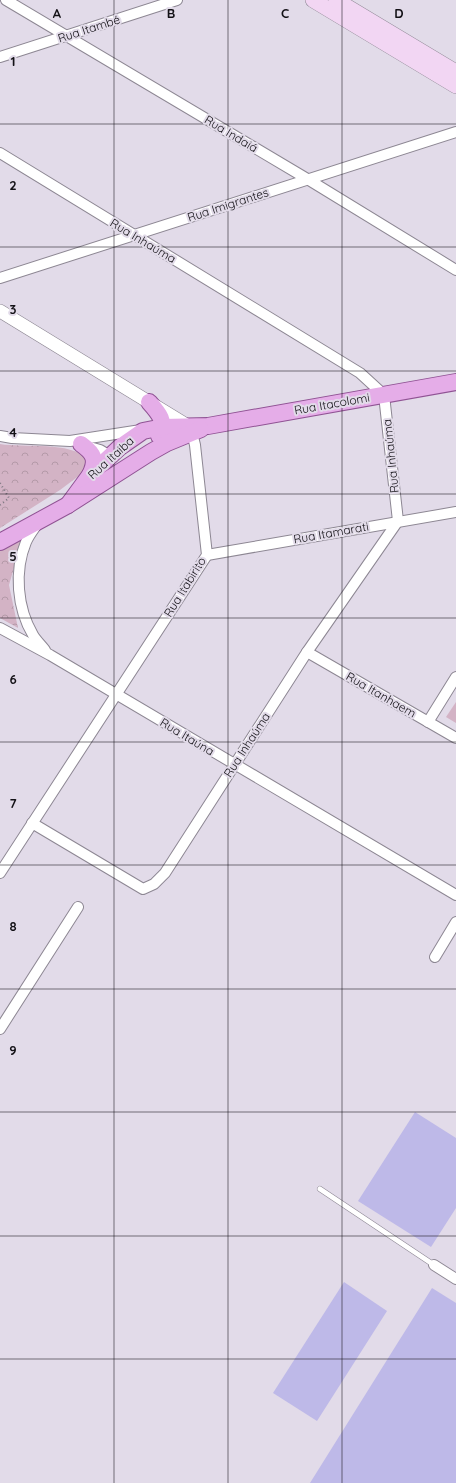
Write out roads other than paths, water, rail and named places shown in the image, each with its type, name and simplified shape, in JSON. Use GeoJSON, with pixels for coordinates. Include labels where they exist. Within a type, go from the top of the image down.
{"type":"FeatureCollection","features":[{"type":"Feature","properties":{"kind":"main road"},"geometry":{"type":"LineString","coordinates":[[313,0],[453,77]]}},
{"type":"Feature","properties":{"kind":"main road"},"geometry":{"type":"LineString","coordinates":[[336,0],[453,77]]}},
{"type":"Feature","properties":{"kind":"main road","name":"Rua Itacolomi"},"geometry":{"type":"LineString","coordinates":[[190,429],[456,382]]}},
{"type":"Feature","properties":{"kind":"main road"},"geometry":{"type":"LineString","coordinates":[[149,402],[160,414],[160,427],[162,433],[151,452]]}},
{"type":"Feature","properties":{"kind":"main road","name":"Rua Itaiba"},"geometry":{"type":"LineString","coordinates":[[68,505],[90,475],[120,447],[143,431],[160,427],[190,429]]}},
{"type":"Feature","properties":{"kind":"main road","name":"Rua Itaiba"},"geometry":{"type":"LineString","coordinates":[[0,542],[68,505],[190,429]]}},
{"type":"Feature","properties":{"kind":"main road"},"geometry":{"type":"LineString","coordinates":[[76,442],[91,452],[94,458],[94,465],[90,475]]}},
{"type":"Feature","properties":{"kind":"main road"},"geometry":{"type":"LineString","coordinates":[[110,456],[132,464]]}},
{"type":"Feature","properties":{"kind":"street","name":"Rua Indaiá"},"geometry":{"type":"LineString","coordinates":[[6,0],[309,180],[456,270]]}},
{"type":"Feature","properties":{"kind":"street","name":"Rua Itambé"},"geometry":{"type":"LineString","coordinates":[[0,57],[177,0]]}},
{"type":"Feature","properties":{"kind":"street","name":"Rua Imigrantes"},"geometry":{"type":"LineString","coordinates":[[0,278],[456,132]]}},
{"type":"Feature","properties":{"kind":"street","name":"Rua Inhaúma"},"geometry":{"type":"LineString","coordinates":[[0,153],[360,373],[384,395],[398,521],[307,652],[165,873],[154,884],[143,889],[32,823]]}},
{"type":"Feature","properties":{"kind":"street"},"geometry":{"type":"LineString","coordinates":[[0,311],[149,402],[190,429]]}},
{"type":"Feature","properties":{"kind":"street"},"geometry":{"type":"LineString","coordinates":[[0,436],[76,442],[160,427]]}},
{"type":"Feature","properties":{"kind":"street","name":"Rua Itabirito"},"geometry":{"type":"LineString","coordinates":[[0,873],[207,555],[195,445],[190,429]]}},
{"type":"Feature","properties":{"kind":"street"},"geometry":{"type":"LineString","coordinates":[[76,442],[100,450],[110,456]]}},
{"type":"Feature","properties":{"kind":"street","name":"Rua Itamarati"},"geometry":{"type":"LineString","coordinates":[[207,555],[456,512]]}},
{"type":"Feature","properties":{"kind":"street"},"geometry":{"type":"LineString","coordinates":[[40,520],[26,541],[20,562],[19,586],[22,611],[33,636],[50,655]]}},
{"type":"Feature","properties":{"kind":"street","name":"Rua Itaúna"},"geometry":{"type":"LineString","coordinates":[[0,628],[50,655],[456,895]]}},
{"type":"Feature","properties":{"kind":"street","name":"Rua Itanhaem"},"geometry":{"type":"LineString","coordinates":[[307,652],[456,738]]}},
{"type":"Feature","properties":{"kind":"street"},"geometry":{"type":"LineString","coordinates":[[428,722],[456,677]]}},
{"type":"Feature","properties":{"kind":"street"},"geometry":{"type":"LineString","coordinates":[[0,1029],[78,907]]}},
{"type":"Feature","properties":{"kind":"street"},"geometry":{"type":"LineString","coordinates":[[435,957],[456,922]]}},
{"type":"Feature","properties":{"kind":"street"},"geometry":{"type":"LineString","coordinates":[[434,1265],[456,1279]]}},
{"type":"Feature","properties":{"kind":"lane"},"geometry":{"type":"LineString","coordinates":[[320,1189],[434,1265]]}}]}
